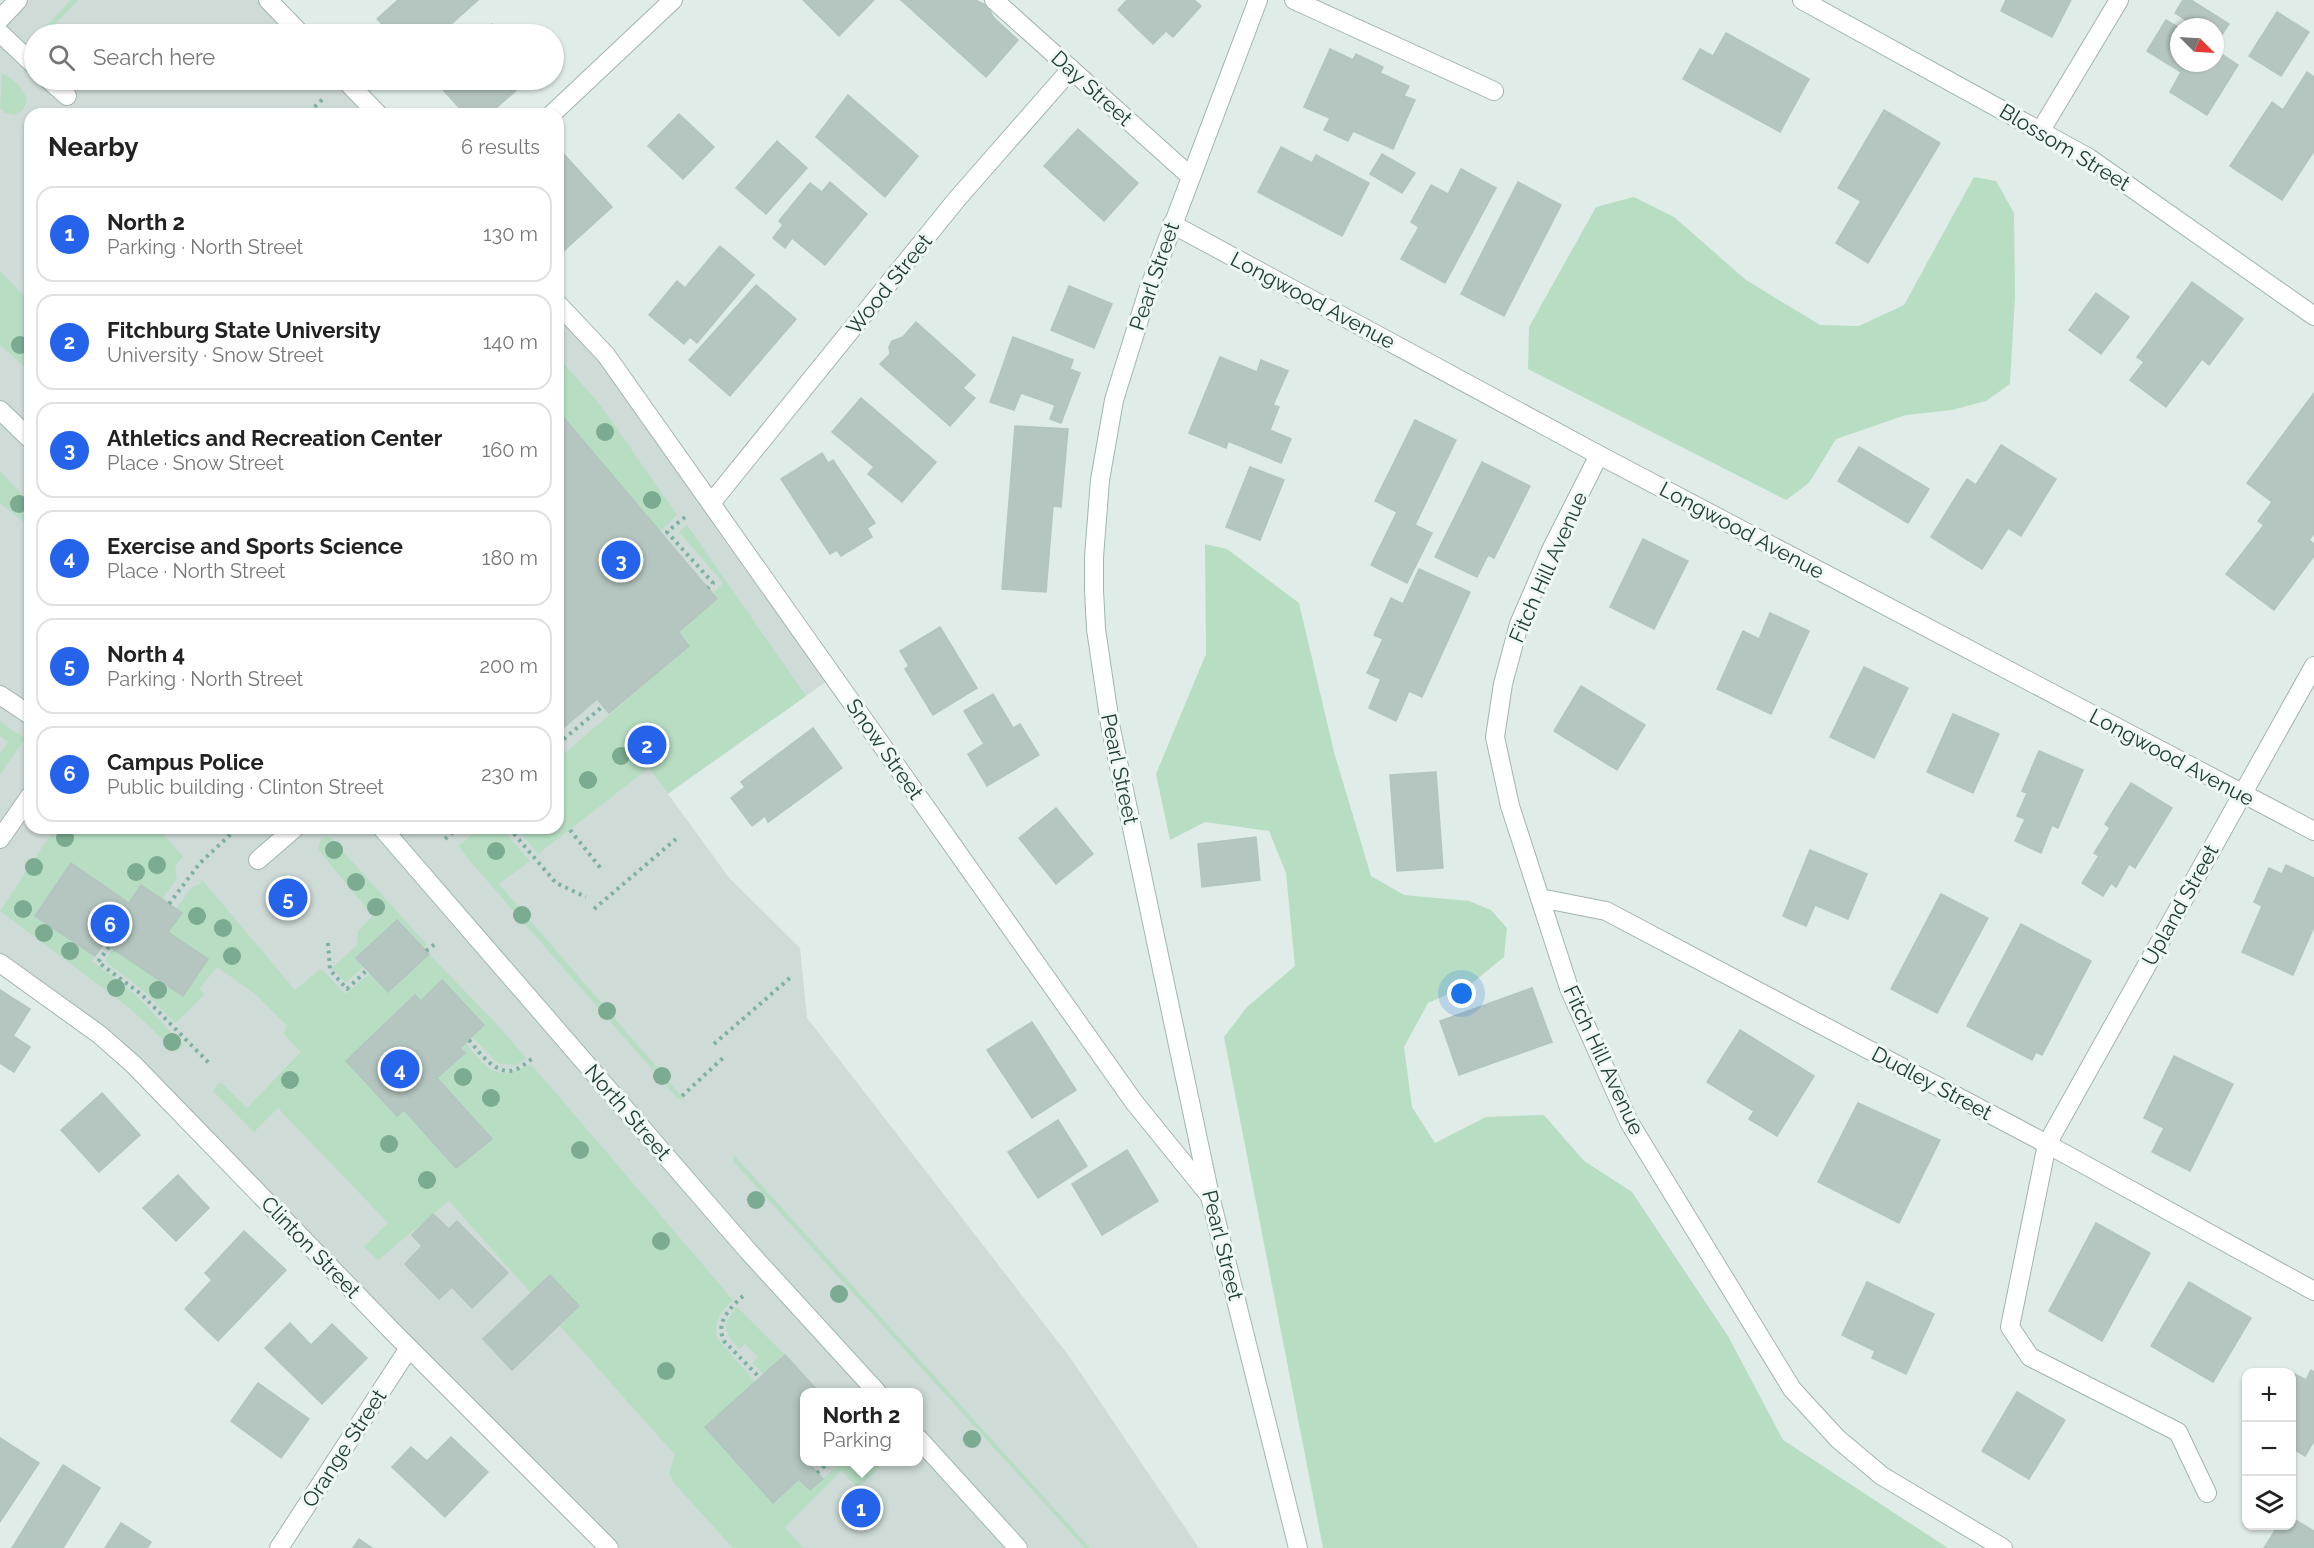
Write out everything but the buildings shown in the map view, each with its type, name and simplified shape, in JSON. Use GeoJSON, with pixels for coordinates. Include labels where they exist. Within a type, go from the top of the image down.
{"type":"FeatureCollection","features":[{"type":"Feature","properties":{"kind":"street"},"geometry":{"type":"LineString","coordinates":[[0,19],[18,0]]}},
{"type":"Feature","properties":{"kind":"street"},"geometry":{"type":"LineString","coordinates":[[268,0],[291,24]]}},
{"type":"Feature","properties":{"kind":"street"},"geometry":{"type":"LineString","coordinates":[[558,108],[673,0]]}},
{"type":"Feature","properties":{"kind":"street","name":"Day Street"},"geometry":{"type":"LineString","coordinates":[[994,0],[1190,176]]}},
{"type":"Feature","properties":{"kind":"street","name":"Pearl Street"},"geometry":{"type":"LineString","coordinates":[[1258,0],[1172,224],[1128,351],[1107,434],[1100,480],[1094,557],[1095,619],[1100,667],[1110,724],[1210,1196],[1298,1548]]}},
{"type":"Feature","properties":{"kind":"street"},"geometry":{"type":"LineString","coordinates":[[1294,0],[1494,91]]}},
{"type":"Feature","properties":{"kind":"street","name":"Blossom Street"},"geometry":{"type":"LineString","coordinates":[[1802,0],[2041,130],[2119,177],[2314,316]]}},
{"type":"Feature","properties":{"kind":"street"},"geometry":{"type":"LineString","coordinates":[[2041,130],[2119,0]]}},
{"type":"Feature","properties":{"kind":"street"},"geometry":{"type":"LineString","coordinates":[[0,33],[24,56]]}},
{"type":"Feature","properties":{"kind":"street","name":"Wood Street"},"geometry":{"type":"LineString","coordinates":[[712,502],[957,199],[1071,69]]}},
{"type":"Feature","properties":{"kind":"street"},"geometry":{"type":"LineString","coordinates":[[60,90],[67,96]]}},
{"type":"Feature","properties":{"kind":"street"},"geometry":{"type":"LineString","coordinates":[[355,90],[372,108]]}},
{"type":"Feature","properties":{"kind":"street","name":"Longwood Avenue"},"geometry":{"type":"LineString","coordinates":[[1172,224],[1599,455],[2314,831]]}},
{"type":"Feature","properties":{"kind":"street","name":"Snow Street"},"geometry":{"type":"LineString","coordinates":[[564,310],[606,356],[712,502],[1134,1102],[1210,1196]]}},
{"type":"Feature","properties":{"kind":"street"},"geometry":{"type":"LineString","coordinates":[[0,410],[24,433]]}},
{"type":"Feature","properties":{"kind":"street","name":"Fitch Hill Avenue"},"geometry":{"type":"LineString","coordinates":[[1599,455],[1551,550],[1519,624],[1503,684],[1495,737],[1510,806],[1569,988],[1629,1122],[1792,1389],[1838,1439],[1882,1476],[2003,1548]]}},
{"type":"Feature","properties":{"kind":"street","name":"Upland Street"},"geometry":{"type":"LineString","coordinates":[[2207,1493],[2178,1432],[2030,1357],[2010,1327],[2047,1144],[2314,666]]}},
{"type":"Feature","properties":{"kind":"street"},"geometry":{"type":"LineString","coordinates":[[0,695],[24,711]]}},
{"type":"Feature","properties":{"kind":"street"},"geometry":{"type":"LineString","coordinates":[[0,839],[24,805]]}},
{"type":"Feature","properties":{"kind":"street"},"geometry":{"type":"LineString","coordinates":[[258,860],[288,834]]}},
{"type":"Feature","properties":{"kind":"street","name":"North Street"},"geometry":{"type":"LineString","coordinates":[[387,834],[749,1252],[873,1388]]}},
{"type":"Feature","properties":{"kind":"street","name":"Dudley Street"},"geometry":{"type":"LineString","coordinates":[[1540,898],[1606,911],[2047,1144],[2314,1291]]}},
{"type":"Feature","properties":{"kind":"street","name":"Clinton Street"},"geometry":{"type":"LineString","coordinates":[[0,963],[100,1035],[134,1065],[409,1348],[609,1548]]}},
{"type":"Feature","properties":{"kind":"street","name":"Orange Street"},"geometry":{"type":"LineString","coordinates":[[279,1548],[409,1348]]}},
{"type":"Feature","properties":{"kind":"street"},"geometry":{"type":"LineString","coordinates":[[923,1444],[1018,1548]]}},
{"type":"Feature","properties":{"kind":"path"},"geometry":{"type":"LineString","coordinates":[[314,108],[326,97]]}},
{"type":"Feature","properties":{"kind":"path"},"geometry":{"type":"LineString","coordinates":[[686,517],[667,532],[713,583],[708,588]]}},
{"type":"Feature","properties":{"kind":"path"},"geometry":{"type":"LineString","coordinates":[[564,739],[603,706]]}},
{"type":"Feature","properties":{"kind":"path"},"geometry":{"type":"LineString","coordinates":[[570,830],[603,871]]}},
{"type":"Feature","properties":{"kind":"path"},"geometry":{"type":"LineString","coordinates":[[169,904],[200,863],[231,834]]}},
{"type":"Feature","properties":{"kind":"path"},"geometry":{"type":"LineString","coordinates":[[445,839],[451,834]]}},
{"type":"Feature","properties":{"kind":"path"},"geometry":{"type":"LineString","coordinates":[[514,834],[556,883],[586,897]]}},
{"type":"Feature","properties":{"kind":"path"},"geometry":{"type":"LineString","coordinates":[[594,909],[676,839]]}},
{"type":"Feature","properties":{"kind":"path"},"geometry":{"type":"LineString","coordinates":[[328,943],[330,970],[347,989],[367,970]]}},
{"type":"Feature","properties":{"kind":"path"},"geometry":{"type":"LineString","coordinates":[[426,951],[435,944]]}},
{"type":"Feature","properties":{"kind":"path"},"geometry":{"type":"LineString","coordinates":[[109,947],[98,962],[141,994],[210,1064]]}},
{"type":"Feature","properties":{"kind":"path"},"geometry":{"type":"LineString","coordinates":[[714,1044],[791,977]]}},
{"type":"Feature","properties":{"kind":"path"},"geometry":{"type":"LineString","coordinates":[[469,1040],[490,1063],[504,1070],[517,1069],[534,1058]]}},
{"type":"Feature","properties":{"kind":"path"},"geometry":{"type":"LineString","coordinates":[[682,1096],[724,1057]]}},
{"type":"Feature","properties":{"kind":"path"},"geometry":{"type":"LineString","coordinates":[[743,1296],[730,1308],[721,1325],[721,1334],[724,1341],[760,1378]]}},
{"type":"Feature","properties":{"kind":"path"},"geometry":{"type":"LineString","coordinates":[[817,1473],[824,1466]]}},
{"type":"Feature","properties":{"kind":"shaded area"},"geometry":{"type":"Polygon","coordinates":[[[18,0],[268,0],[291,24],[24,24],[24,90],[355,90],[372,108],[24,108],[24,834],[564,834],[564,312],[834,676],[668,794],[730,879],[800,948],[807,1018],[1069,1356],[1199,1548],[609,1548],[173,1105],[0,963],[0,19],[18,0]]]}},
{"type":"Feature","properties":{"kind":"green space"},"geometry":{"type":"Polygon","coordinates":[[[71,0],[78,0],[55,24],[48,24],[71,0]]]}},
{"type":"Feature","properties":{"kind":"green space"},"geometry":{"type":"Polygon","coordinates":[[[2,74],[18,85],[26,97],[27,101],[23,110],[15,115],[5,113],[0,108],[2,74]]]}},
{"type":"Feature","properties":{"kind":"green space"},"geometry":{"type":"Polygon","coordinates":[[[1974,177],[1996,181],[2014,213],[2015,296],[2010,384],[1986,401],[1952,410],[1906,415],[1836,439],[1809,483],[1786,500],[1528,369],[1529,327],[1596,207],[1634,197],[1674,217],[1746,280],[1820,325],[1859,326],[1904,305],[1974,177]]]}},
{"type":"Feature","properties":{"kind":"green space"},"geometry":{"type":"Polygon","coordinates":[[[0,271],[24,296],[24,366],[0,345],[0,271]]]}},
{"type":"Feature","properties":{"kind":"green space"},"geometry":{"type":"Polygon","coordinates":[[[564,364],[601,406],[677,515],[660,531],[564,418],[564,364]]]}},
{"type":"Feature","properties":{"kind":"green space"},"geometry":{"type":"Polygon","coordinates":[[[0,471],[24,497],[24,522],[0,503],[0,471]]]}},
{"type":"Feature","properties":{"kind":"green space"},"geometry":{"type":"Polygon","coordinates":[[[687,525],[806,696],[668,793],[649,768],[564,834],[564,754],[689,646],[678,632],[717,600],[713,594],[723,583],[679,532],[687,525]]]}},
{"type":"Feature","properties":{"kind":"green space"},"geometry":{"type":"Polygon","coordinates":[[[1205,544],[1227,549],[1299,603],[1334,752],[1371,876],[1404,895],[1469,901],[1491,910],[1507,928],[1504,957],[1471,984],[1428,1003],[1404,1047],[1412,1107],[1435,1143],[1486,1117],[1544,1115],[1584,1161],[1632,1192],[1728,1336],[1783,1440],[1948,1548],[1323,1548],[1224,1037],[1247,1007],[1295,966],[1286,873],[1269,831],[1205,822],[1170,840],[1156,774],[1206,654],[1205,544]]]}},
{"type":"Feature","properties":{"kind":"green space"},"geometry":{"type":"Polygon","coordinates":[[[0,722],[24,739],[0,775],[0,754],[8,742],[0,736],[0,722]]]}},
{"type":"Feature","properties":{"kind":"green space"},"geometry":{"type":"Polygon","coordinates":[[[51,834],[163,834],[183,857],[176,867],[177,879],[162,899],[141,885],[129,903],[35,916],[95,956],[92,961],[135,994],[183,1045],[176,1052],[132,1010],[0,911],[51,834]]]}},
{"type":"Feature","properties":{"kind":"green space"},"geometry":{"type":"Polygon","coordinates":[[[473,834],[506,834],[530,861],[499,884],[685,1100],[677,1098],[459,846],[473,834]]]}},
{"type":"Feature","properties":{"kind":"green space"},"geometry":{"type":"Polygon","coordinates":[[[521,834],[564,834],[538,854],[521,834]]]}},
{"type":"Feature","properties":{"kind":"green space"},"geometry":{"type":"Polygon","coordinates":[[[330,837],[427,945],[423,948],[397,920],[357,958],[364,966],[346,983],[332,968],[357,945],[358,931],[373,916],[318,849],[321,839],[330,837]]]}},
{"type":"Feature","properties":{"kind":"green space"},"geometry":{"type":"Polygon","coordinates":[[[202,880],[295,990],[319,970],[323,970],[345,994],[370,973],[388,992],[429,954],[492,1019],[526,1058],[516,1065],[499,1064],[472,1037],[484,1025],[442,981],[421,1001],[415,996],[347,1061],[396,1116],[404,1110],[456,1168],[492,1139],[437,1078],[464,1053],[460,1048],[466,1043],[487,1067],[494,1071],[509,1073],[531,1064],[733,1300],[719,1316],[717,1338],[755,1382],[705,1427],[772,1503],[799,1479],[810,1490],[837,1466],[881,1466],[858,1488],[841,1471],[785,1527],[803,1548],[733,1548],[674,1483],[669,1473],[675,1455],[449,1201],[378,1260],[364,1247],[388,1223],[278,1108],[254,1132],[213,1091],[219,1083],[223,1084],[247,1108],[301,1052],[284,1034],[287,1026],[255,994],[217,967],[199,989],[205,994],[175,1023],[145,992],[105,961],[113,949],[183,996],[208,959],[168,932],[182,913],[176,909],[193,886],[199,885],[202,880]]]}},
{"type":"Feature","properties":{"kind":"green space"},"geometry":{"type":"Polygon","coordinates":[[[734,1155],[1090,1548],[1085,1548],[733,1161],[734,1155]]]}},
{"type":"Feature","properties":{"kind":"green space"},"geometry":{"type":"Polygon","coordinates":[[[737,1307],[785,1355],[764,1375],[752,1363],[758,1357],[745,1344],[739,1349],[730,1338],[726,1328],[728,1318],[737,1307]]]}},
{"type":"Feature","properties":{"kind":"place","name":"Athletics and Recreation Center"},"geometry":{"type":"Point","coordinates":[621,560]}},
{"type":"Feature","properties":{"kind":"place","name":"Fitchburg State University"},"geometry":{"type":"Point","coordinates":[647,745]}},
{"type":"Feature","properties":{"kind":"place","name":"North 4"},"geometry":{"type":"Point","coordinates":[288,898]}},
{"type":"Feature","properties":{"kind":"place","name":"Campus Police"},"geometry":{"type":"Point","coordinates":[110,924]}},
{"type":"Feature","properties":{"kind":"place","name":"Exercise and Sports Science"},"geometry":{"type":"Point","coordinates":[400,1069]}},
{"type":"Feature","properties":{"kind":"place","name":"North 2"},"geometry":{"type":"Point","coordinates":[861,1508]}}]}
